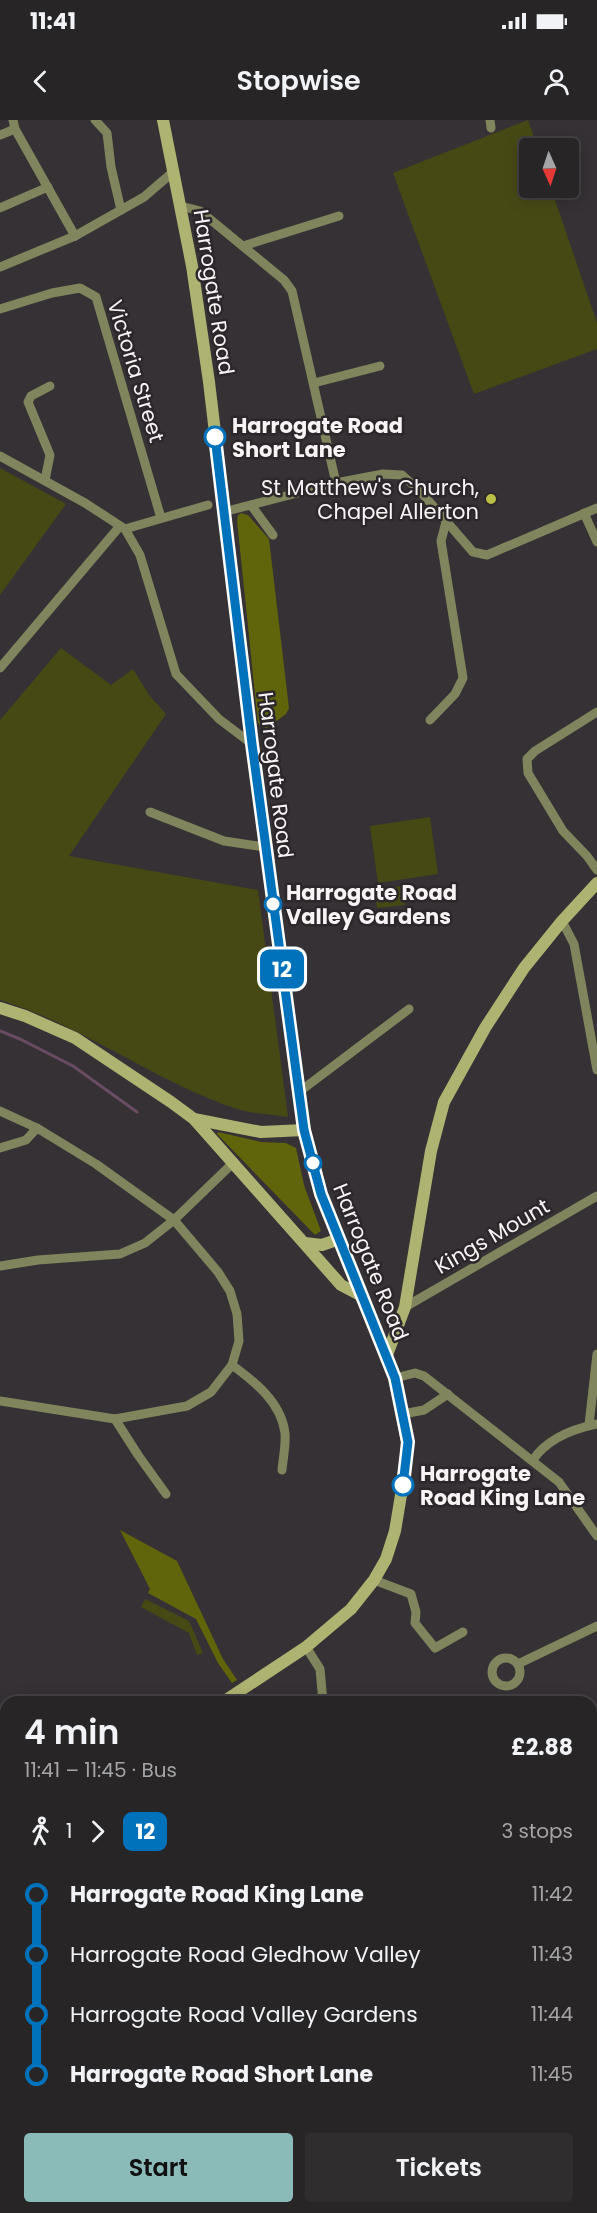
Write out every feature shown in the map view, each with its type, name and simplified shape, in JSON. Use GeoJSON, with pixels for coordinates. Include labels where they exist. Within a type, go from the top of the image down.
{"type":"FeatureCollection","features":[{"type":"Feature","properties":{"kind":"street"},"geometry":{"type":"LineString","coordinates":[[95,120],[107,133],[111,167],[121,210]]}},
{"type":"Feature","properties":{"kind":"street","name":"Harrogate Road"},"geometry":{"type":"LineString","coordinates":[[163,120],[192,266],[209,382],[265,847],[304,1130],[321,1194],[395,1378],[408,1442],[395,1531],[386,1559],[374,1580],[351,1609],[306,1647],[233,1696]]}},
{"type":"Feature","properties":{"kind":"street"},"geometry":{"type":"LineString","coordinates":[[0,135],[14,124],[75,236]]}},
{"type":"Feature","properties":{"kind":"street"},"geometry":{"type":"LineString","coordinates":[[0,267],[75,236],[144,197],[173,172]]}},
{"type":"Feature","properties":{"kind":"street"},"geometry":{"type":"LineString","coordinates":[[0,208],[48,187]]}},
{"type":"Feature","properties":{"kind":"street"},"geometry":{"type":"LineString","coordinates":[[181,207],[200,211],[284,280],[292,291],[336,483]]}},
{"type":"Feature","properties":{"kind":"street"},"geometry":{"type":"LineString","coordinates":[[243,246],[339,216]]}},
{"type":"Feature","properties":{"kind":"street","name":"Victoria Street"},"geometry":{"type":"LineString","coordinates":[[0,309],[52,293],[80,288],[96,297],[161,518]]}},
{"type":"Feature","properties":{"kind":"street"},"geometry":{"type":"LineString","coordinates":[[314,383],[380,366]]}},
{"type":"Feature","properties":{"kind":"street"},"geometry":{"type":"LineString","coordinates":[[45,480],[50,455],[28,402],[31,396],[50,386]]}},
{"type":"Feature","properties":{"kind":"street"},"geometry":{"type":"LineString","coordinates":[[0,456],[45,480],[122,527],[140,555],[176,674],[219,719],[252,744]]}},
{"type":"Feature","properties":{"kind":"street"},"geometry":{"type":"LineString","coordinates":[[223,512],[336,483],[383,474],[402,475],[420,492],[472,552],[487,555],[597,508]]}},
{"type":"Feature","properties":{"kind":"street"},"geometry":{"type":"LineString","coordinates":[[0,668],[122,527],[208,505]]}},
{"type":"Feature","properties":{"kind":"street"},"geometry":{"type":"LineString","coordinates":[[251,505],[273,535]]}},
{"type":"Feature","properties":{"kind":"street"},"geometry":{"type":"LineString","coordinates":[[584,513],[597,542]]}},
{"type":"Feature","properties":{"kind":"street"},"geometry":{"type":"LineString","coordinates":[[429,720],[455,694],[463,678],[441,541],[446,522]]}},
{"type":"Feature","properties":{"kind":"street"},"geometry":{"type":"LineString","coordinates":[[597,712],[535,750],[527,759],[528,773],[563,831],[597,870]]}},
{"type":"Feature","properties":{"kind":"street"},"geometry":{"type":"LineString","coordinates":[[150,812],[224,841],[265,847]]}},
{"type":"Feature","properties":{"kind":"street"},"geometry":{"type":"LineString","coordinates":[[387,1355],[405,1307],[431,1151],[444,1102],[485,1028],[524,969],[562,921],[597,883]]}},
{"type":"Feature","properties":{"kind":"street"},"geometry":{"type":"LineString","coordinates":[[562,921],[574,944],[597,1070]]}},
{"type":"Feature","properties":{"kind":"street"},"geometry":{"type":"LineString","coordinates":[[0,1008],[25,1016],[75,1038],[194,1119],[341,1285],[362,1296]]}},
{"type":"Feature","properties":{"kind":"street"},"geometry":{"type":"LineString","coordinates":[[299,1092],[409,1008]]}},
{"type":"Feature","properties":{"kind":"street"},"geometry":{"type":"LineString","coordinates":[[0,1112],[37,1128],[96,1164],[174,1220],[218,1272],[230,1291],[237,1314],[239,1341],[232,1365],[211,1392],[187,1406],[116,1419],[0,1401]]}},
{"type":"Feature","properties":{"kind":"street"},"geometry":{"type":"LineString","coordinates":[[194,1119],[261,1132],[304,1130]]}},
{"type":"Feature","properties":{"kind":"street"},"geometry":{"type":"LineString","coordinates":[[0,1148],[26,1140],[37,1128]]}},
{"type":"Feature","properties":{"kind":"street"},"geometry":{"type":"LineString","coordinates":[[0,1266],[38,1260],[120,1254],[145,1243],[174,1220],[234,1162]]}},
{"type":"Feature","properties":{"kind":"street","name":"Kings Mount"},"geometry":{"type":"LineString","coordinates":[[405,1307],[597,1197]]}},
{"type":"Feature","properties":{"kind":"street"},"geometry":{"type":"LineString","coordinates":[[305,1242],[322,1245],[339,1239]]}},
{"type":"Feature","properties":{"kind":"street"},"geometry":{"type":"LineString","coordinates":[[533,1460],[545,1446],[554,1440],[593,1424],[597,1354]]}},
{"type":"Feature","properties":{"kind":"street"},"geometry":{"type":"LineString","coordinates":[[232,1365],[255,1382],[280,1414],[285,1434],[282,1470]]}},
{"type":"Feature","properties":{"kind":"street"},"geometry":{"type":"LineString","coordinates":[[395,1378],[415,1373],[433,1382],[505,1441],[533,1460],[559,1482],[597,1536]]}},
{"type":"Feature","properties":{"kind":"street"},"geometry":{"type":"LineString","coordinates":[[403,1414],[424,1410],[448,1394]]}},
{"type":"Feature","properties":{"kind":"street"},"geometry":{"type":"LineString","coordinates":[[116,1419],[166,1494]]}},
{"type":"Feature","properties":{"kind":"street"},"geometry":{"type":"LineString","coordinates":[[374,1580],[411,1594],[416,1612],[415,1623],[435,1648],[463,1632]]}},
{"type":"Feature","properties":{"kind":"street"},"geometry":{"type":"LineString","coordinates":[[518,1664],[597,1626]]}},
{"type":"Feature","properties":{"kind":"street"},"geometry":{"type":"LineString","coordinates":[[306,1647],[320,1669],[322,1696]]}},
{"type":"Feature","properties":{"kind":"shaded area"},"geometry":{"type":"Polygon","coordinates":[[[528,120],[534,138],[519,138],[519,198],[554,198],[597,323],[597,349],[474,394],[393,173],[528,120]]]}},
{"type":"Feature","properties":{"kind":"shaded area"},"geometry":{"type":"Polygon","coordinates":[[[0,468],[66,504],[0,595],[0,468]]]}},
{"type":"Feature","properties":{"kind":"shaded area"},"geometry":{"type":"Polygon","coordinates":[[[241,513],[248,515],[269,539],[289,708],[286,714],[267,728],[258,723],[237,521],[241,513]]]}},
{"type":"Feature","properties":{"kind":"shaded area"},"geometry":{"type":"Polygon","coordinates":[[[61,648],[111,685],[133,669],[149,695],[166,714],[69,856],[258,890],[288,1117],[240,1110],[204,1096],[174,1083],[60,1023],[0,1000],[0,720],[61,648]]]}},
{"type":"Feature","properties":{"kind":"shaded area"},"geometry":{"type":"Polygon","coordinates":[[[430,817],[438,874],[378,883],[370,826],[430,817]]]}},
{"type":"Feature","properties":{"kind":"shaded area"},"geometry":{"type":"Polygon","coordinates":[[[403,886],[405,905],[377,908],[375,889],[403,886]]]}},
{"type":"Feature","properties":{"kind":"shaded area"},"geometry":{"type":"Polygon","coordinates":[[[218,1132],[261,1142],[286,1143],[296,1148],[304,1185],[321,1231],[315,1235],[217,1134],[218,1132]]]}},
{"type":"Feature","properties":{"kind":"shaded area"},"geometry":{"type":"Polygon","coordinates":[[[120,1530],[177,1561],[223,1659],[237,1680],[232,1683],[218,1663],[196,1619],[148,1593],[150,1589],[120,1530]]]}},
{"type":"Feature","properties":{"kind":"shaded area"},"geometry":{"type":"Polygon","coordinates":[[[145,1599],[189,1621],[203,1653],[197,1655],[189,1633],[141,1607],[145,1599]]]}},
{"type":"Feature","properties":{"kind":"waterway"},"geometry":{"type":"LineString","coordinates":[[0,1031],[73,1066],[137,1112]]}},
{"type":"Feature","properties":{"kind":"bus line","name":"12"},"geometry":{"type":"LineString","coordinates":[[215,437],[252,744],[304,1130],[321,1194],[395,1378],[408,1442],[403,1485]]}},
{"type":"Feature","properties":{"kind":"place","name":"Harrogate Road Short Lane"},"geometry":{"type":"Point","coordinates":[215,437]}},
{"type":"Feature","properties":{"kind":"place","name":"St Matthew's Church, Chapel Allerton"},"geometry":{"type":"Point","coordinates":[491,499]}},
{"type":"Feature","properties":{"kind":"place","name":"Harrogate Road Valley Gardens"},"geometry":{"type":"Point","coordinates":[273,904]}},
{"type":"Feature","properties":{"kind":"place","name":"Harrogate Road King Lane"},"geometry":{"type":"Point","coordinates":[403,1485]}}]}
